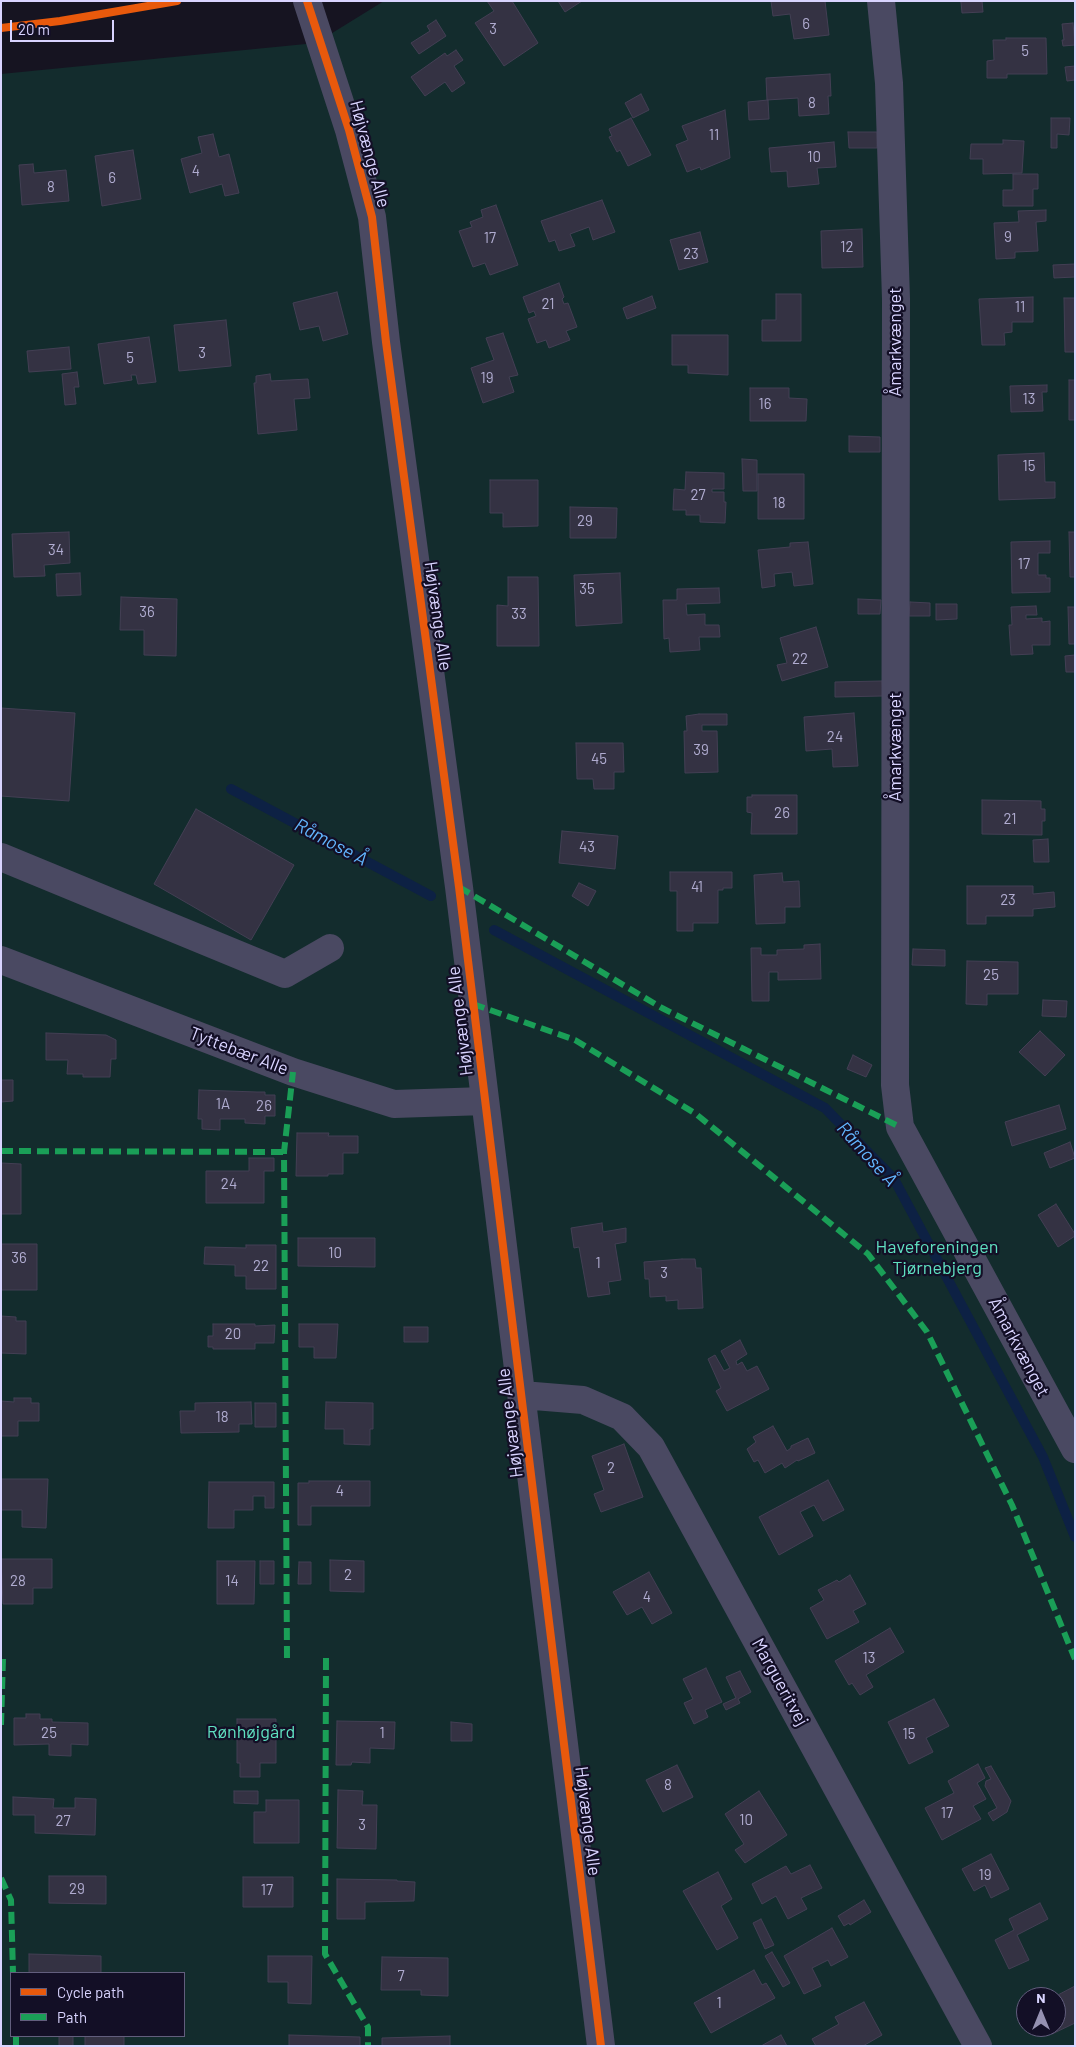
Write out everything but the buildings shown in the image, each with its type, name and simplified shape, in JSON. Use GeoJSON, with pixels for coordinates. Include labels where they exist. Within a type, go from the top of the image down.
{"type":"FeatureCollection","features":[{"type":"Feature","properties":{"kind":"street","name":"Højvænge Alle"},"geometry":{"type":"LineString","coordinates":[[307,1],[349,130],[372,217],[522,1395],[601,2046]]}},
{"type":"Feature","properties":{"kind":"street","name":"Åmarkvænget"},"geometry":{"type":"LineString","coordinates":[[881,1],[889,82],[896,299],[895,1085],[900,1127],[1075,1449]]}},
{"type":"Feature","properties":{"kind":"street"},"geometry":{"type":"LineString","coordinates":[[1,857],[284,974],[330,948]]}},
{"type":"Feature","properties":{"kind":"street","name":"Tyttebær Alle"},"geometry":{"type":"LineString","coordinates":[[1,960],[293,1072],[394,1104],[485,1102]]}},
{"type":"Feature","properties":{"kind":"street","name":"Margueritvej"},"geometry":{"type":"LineString","coordinates":[[522,1395],[583,1400],[622,1416],[651,1447],[978,2046]]}},
{"type":"Feature","properties":{"kind":"green space"},"geometry":{"type":"Polygon","coordinates":[[[384,1],[1075,1],[1075,2046],[1,2046],[1,74],[316,43],[384,1]]]}},
{"type":"Feature","properties":{"kind":"waterway","name":"Råmose Å"},"geometry":{"type":"LineString","coordinates":[[231,789],[431,896]]}},
{"type":"Feature","properties":{"kind":"waterway","name":"Råmose Å"},"geometry":{"type":"LineString","coordinates":[[494,930],[825,1108],[894,1179],[1043,1457],[1075,1537]]}},
{"type":"Feature","properties":{"kind":"marked path"},"geometry":{"type":"LineString","coordinates":[[459,887],[662,1008],[900,1127]]}},
{"type":"Feature","properties":{"kind":"marked path"},"geometry":{"type":"LineString","coordinates":[[473,1004],[575,1040],[696,1114],[868,1254],[927,1332],[1012,1505],[1075,1659]]}},
{"type":"Feature","properties":{"kind":"marked path"},"geometry":{"type":"LineString","coordinates":[[287,1658],[284,1152],[293,1072]]}},
{"type":"Feature","properties":{"kind":"marked path"},"geometry":{"type":"LineString","coordinates":[[1,1151],[284,1152]]}},
{"type":"Feature","properties":{"kind":"marked path"},"geometry":{"type":"LineString","coordinates":[[1,1725],[3,1658]]}},
{"type":"Feature","properties":{"kind":"marked path"},"geometry":{"type":"LineString","coordinates":[[326,1658],[325,1954],[368,2027],[368,2046]]}},
{"type":"Feature","properties":{"kind":"marked path"},"geometry":{"type":"LineString","coordinates":[[1,1878],[11,1900],[13,1972]]}},
{"type":"Feature","properties":{"kind":"marked path"},"geometry":{"type":"LineString","coordinates":[[16,2037],[16,2046]]}},
{"type":"Feature","properties":{"kind":"cycle path"},"geometry":{"type":"LineString","coordinates":[[1,28],[60,21],[177,1]]}},
{"type":"Feature","properties":{"kind":"cycle path"},"geometry":{"type":"LineString","coordinates":[[307,1],[349,130],[372,217],[386,342],[459,887],[601,2046]]}},
{"type":"Feature","properties":{"kind":"park label","name":"Haveforeningen Tjørnebjerg"},"geometry":{"type":"Point","coordinates":[937,1257]}},
{"type":"Feature","properties":{"kind":"park label","name":"Rønhøjgård"},"geometry":{"type":"Point","coordinates":[251,1732]}}]}
